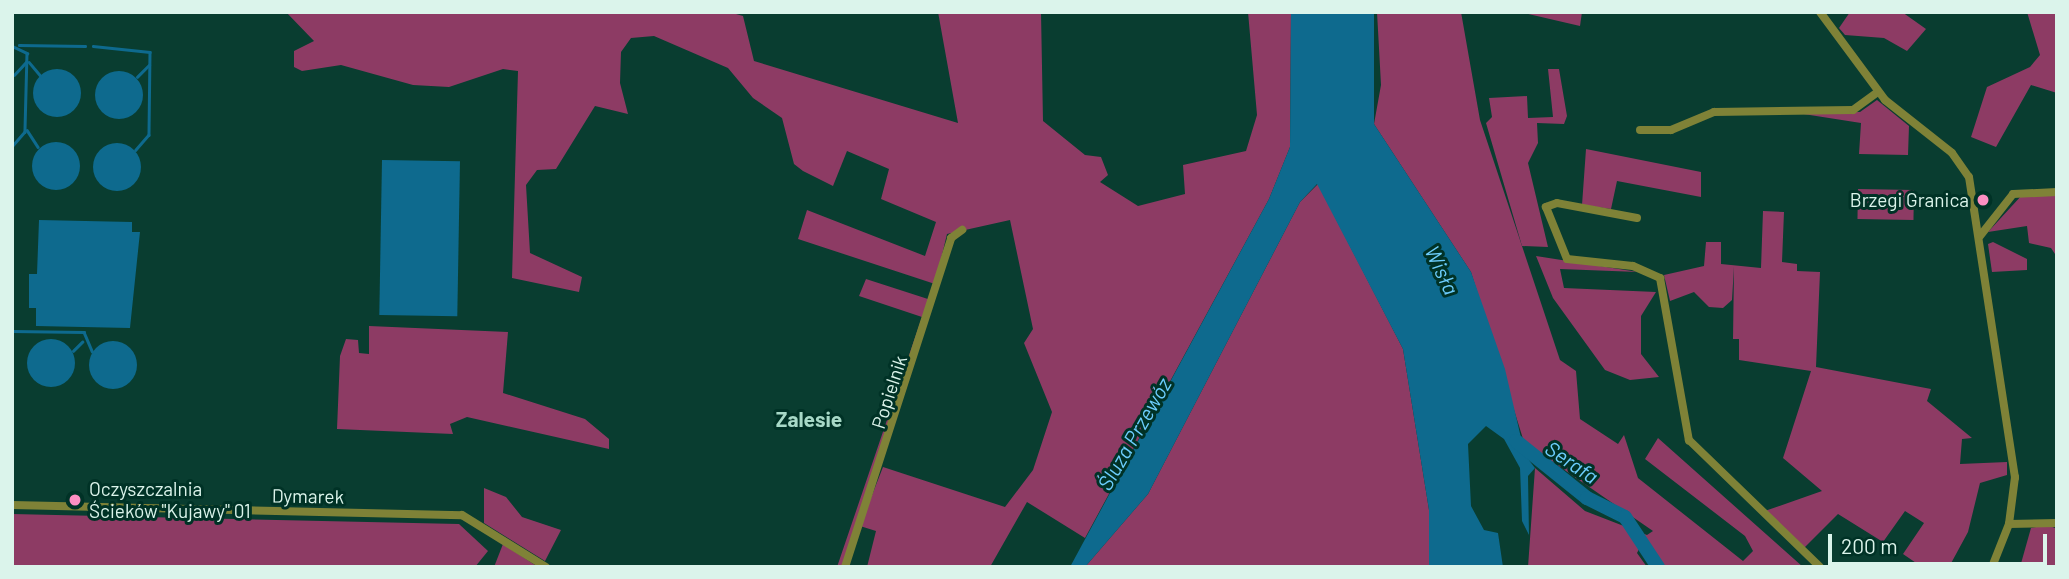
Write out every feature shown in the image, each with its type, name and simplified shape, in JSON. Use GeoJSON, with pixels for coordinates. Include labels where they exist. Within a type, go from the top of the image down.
{"type":"FeatureCollection","features":[{"type":"Feature","properties":{"kind":"street"},"geometry":{"type":"LineString","coordinates":[[1820,12],[1878,92],[1964,167],[1980,236],[2013,455],[2009,524],[1992,567]]}},
{"type":"Feature","properties":{"kind":"street"},"geometry":{"type":"LineString","coordinates":[[1640,130],[1671,130],[1714,112],[1853,110],[1878,92]]}},
{"type":"Feature","properties":{"kind":"street"},"geometry":{"type":"LineString","coordinates":[[1980,236],[2012,194],[2057,192]]}},
{"type":"Feature","properties":{"kind":"street"},"geometry":{"type":"LineString","coordinates":[[1637,218],[1557,202],[1546,207],[1567,259],[1633,266],[1660,278],[1689,440],[1820,567]]}},
{"type":"Feature","properties":{"kind":"street","name":"Popielnik"},"geometry":{"type":"LineString","coordinates":[[845,567],[951,239],[962,230]]}},
{"type":"Feature","properties":{"kind":"street","name":"Dymarek"},"geometry":{"type":"LineString","coordinates":[[12,505],[462,515],[546,567]]}},
{"type":"Feature","properties":{"kind":"street"},"geometry":{"type":"LineString","coordinates":[[2009,524],[2057,523]]}},
{"type":"Feature","properties":{"kind":"shaded area"},"geometry":{"type":"Polygon","coordinates":[[[286,12],[729,12],[743,16],[754,61],[958,123],[938,12],[1041,12],[1043,121],[1085,155],[1101,157],[1108,175],[1100,182],[1138,206],[1185,194],[1183,165],[1246,151],[1257,115],[1248,12],[1291,12],[1290,147],[1269,199],[1085,538],[1027,502],[990,567],[867,567],[876,531],[860,526],[883,467],[1005,507],[1033,470],[1052,412],[1024,343],[1033,329],[1010,220],[947,234],[935,284],[798,239],[807,210],[925,256],[936,222],[881,199],[889,169],[847,151],[833,186],[803,171],[794,164],[782,118],[753,98],[728,68],[654,36],[631,38],[621,52],[620,83],[628,114],[595,106],[556,169],[537,170],[526,185],[530,253],[582,277],[579,292],[512,278],[518,71],[503,69],[449,87],[413,85],[341,65],[302,71],[294,67],[294,51],[314,41],[286,12]]]}},
{"type":"Feature","properties":{"kind":"shaded area"},"geometry":{"type":"Polygon","coordinates":[[[1377,12],[1461,12],[1480,120],[1560,360],[1576,371],[1580,419],[1618,444],[1624,435],[1638,478],[1743,561],[1753,551],[1745,536],[1645,459],[1658,438],[1803,567],[1663,567],[1643,541],[1637,553],[1647,567],[1528,567],[1535,468],[1585,511],[1647,535],[1653,531],[1524,442],[1471,272],[1374,124],[1381,85],[1377,12]]]}},
{"type":"Feature","properties":{"kind":"shaded area"},"geometry":{"type":"Polygon","coordinates":[[[1520,12],[1582,12],[1580,26],[1520,12]]]}},
{"type":"Feature","properties":{"kind":"shaded area"},"geometry":{"type":"Polygon","coordinates":[[[1850,12],[1902,12],[1926,29],[1907,51],[1884,38],[1845,35],[1839,28],[1850,12]]]}},
{"type":"Feature","properties":{"kind":"shaded area"},"geometry":{"type":"Polygon","coordinates":[[[2027,12],[2057,12],[2057,93],[2031,85],[1996,147],[1971,137],[1987,87],[2030,67],[2040,55],[2027,12]]]}},
{"type":"Feature","properties":{"kind":"shaded area"},"geometry":{"type":"Polygon","coordinates":[[[1548,69],[1559,69],[1567,116],[1564,124],[1537,123],[1538,143],[1528,163],[1548,247],[1522,246],[1486,123],[1492,117],[1489,98],[1527,96],[1528,118],[1553,117],[1548,69]]]}},
{"type":"Feature","properties":{"kind":"shaded area"},"geometry":{"type":"Polygon","coordinates":[[[1877,100],[1909,126],[1908,155],[1859,154],[1861,123],[1797,113],[1860,112],[1877,100]]]}},
{"type":"Feature","properties":{"kind":"shaded area"},"geometry":{"type":"Polygon","coordinates":[[[1586,149],[1701,172],[1701,197],[1617,181],[1611,209],[1582,205],[1586,149]]]}},
{"type":"Feature","properties":{"kind":"shaded area"},"geometry":{"type":"Polygon","coordinates":[[[1318,184],[1403,349],[1429,510],[1429,567],[1085,567],[1148,494],[1300,202],[1318,184]]]}},
{"type":"Feature","properties":{"kind":"shaded area"},"geometry":{"type":"Polygon","coordinates":[[[1858,189],[1914,190],[1913,220],[1857,219],[1858,189]]]}},
{"type":"Feature","properties":{"kind":"shaded area"},"geometry":{"type":"Polygon","coordinates":[[[2022,195],[2057,196],[2057,257],[2051,248],[2029,243],[2027,226],[1988,232],[2022,195]]]}},
{"type":"Feature","properties":{"kind":"shaded area"},"geometry":{"type":"Polygon","coordinates":[[[1763,211],[1784,212],[1782,262],[1797,264],[1797,271],[1820,272],[1816,367],[1931,389],[1927,401],[1972,438],[1962,439],[1960,464],[2007,462],[2007,475],[1980,483],[1968,532],[1949,567],[1922,567],[1903,554],[1924,523],[1905,511],[1883,542],[1838,514],[1804,548],[1762,512],[1822,491],[1783,458],[1811,371],[1739,360],[1739,339],[1733,339],[1734,267],[1732,300],[1723,308],[1709,307],[1694,292],[1670,301],[1664,275],[1704,266],[1706,242],[1721,242],[1721,264],[1761,268],[1763,211]]]}},
{"type":"Feature","properties":{"kind":"shaded area"},"geometry":{"type":"Polygon","coordinates":[[[1993,242],[2027,259],[2027,270],[1992,272],[1988,244],[1993,242]]]}},
{"type":"Feature","properties":{"kind":"shaded area"},"geometry":{"type":"Polygon","coordinates":[[[1536,256],[1638,272],[1560,269],[1564,288],[1656,292],[1641,316],[1641,354],[1659,377],[1630,380],[1605,370],[1553,298],[1536,256]]]}},
{"type":"Feature","properties":{"kind":"shaded area"},"geometry":{"type":"Polygon","coordinates":[[[866,279],[931,300],[843,567],[837,567],[922,317],[859,296],[866,279]]]}},
{"type":"Feature","properties":{"kind":"shaded area"},"geometry":{"type":"Polygon","coordinates":[[[369,326],[508,332],[503,393],[585,419],[609,439],[609,449],[467,417],[450,424],[453,434],[337,429],[340,356],[346,339],[358,340],[359,353],[369,354],[369,326]]]}},
{"type":"Feature","properties":{"kind":"shaded area"},"geometry":{"type":"Polygon","coordinates":[[[484,488],[506,497],[522,517],[561,530],[545,561],[484,523],[484,488]]]}},
{"type":"Feature","properties":{"kind":"shaded area"},"geometry":{"type":"Polygon","coordinates":[[[12,514],[459,524],[488,551],[475,567],[12,567],[12,514]]]}},
{"type":"Feature","properties":{"kind":"shaded area"},"geometry":{"type":"Polygon","coordinates":[[[2048,525],[2057,529],[2057,567],[2020,567],[2031,528],[2048,525]]]}},
{"type":"Feature","properties":{"kind":"shaded area"},"geometry":{"type":"Polygon","coordinates":[[[503,544],[538,567],[494,567],[503,544]]]}},
{"type":"Feature","properties":{"kind":"water","name":"Wisła"},"geometry":{"type":"Polygon","coordinates":[[[1291,12],[1374,12],[1374,124],[1471,272],[1505,369],[1525,455],[1535,468],[1528,476],[1529,535],[1522,521],[1520,468],[1504,439],[1486,426],[1468,444],[1471,506],[1484,530],[1498,533],[1503,567],[1429,567],[1429,510],[1403,349],[1317,184],[1300,202],[1148,494],[1085,567],[1070,567],[1269,199],[1290,147],[1291,12]]]}},
{"type":"Feature","properties":{"kind":"water"},"geometry":{"type":"Polygon","coordinates":[[[57,69],[74,76],[81,93],[74,110],[57,117],[40,110],[33,93],[40,76],[57,69]]]}},
{"type":"Feature","properties":{"kind":"water"},"geometry":{"type":"Polygon","coordinates":[[[119,71],[136,78],[143,95],[136,112],[119,119],[102,112],[95,95],[102,78],[119,71]]]}},
{"type":"Feature","properties":{"kind":"water"},"geometry":{"type":"Polygon","coordinates":[[[56,142],[73,149],[80,166],[73,183],[56,190],[39,183],[32,166],[39,149],[56,142]]]}},
{"type":"Feature","properties":{"kind":"water"},"geometry":{"type":"Polygon","coordinates":[[[117,143],[134,150],[141,167],[134,184],[117,191],[100,184],[93,167],[100,150],[117,143]]]}},
{"type":"Feature","properties":{"kind":"water"},"geometry":{"type":"Polygon","coordinates":[[[382,160],[460,161],[457,316],[379,315],[382,160]]]}},
{"type":"Feature","properties":{"kind":"water"},"geometry":{"type":"Polygon","coordinates":[[[39,220],[132,222],[132,232],[140,232],[130,328],[36,326],[36,308],[29,308],[29,274],[37,274],[39,220]]]}},
{"type":"Feature","properties":{"kind":"water"},"geometry":{"type":"Polygon","coordinates":[[[51,339],[68,346],[75,363],[68,380],[51,387],[34,380],[27,363],[34,346],[51,339]]]}},
{"type":"Feature","properties":{"kind":"water"},"geometry":{"type":"Polygon","coordinates":[[[113,341],[130,348],[137,365],[130,382],[113,389],[96,382],[89,365],[96,348],[113,341]]]}},
{"type":"Feature","properties":{"kind":"waterway"},"geometry":{"type":"LineString","coordinates":[[19,45],[85,46]]}},
{"type":"Feature","properties":{"kind":"waterway"},"geometry":{"type":"LineString","coordinates":[[12,46],[27,53],[25,132],[13,146]]}},
{"type":"Feature","properties":{"kind":"waterway"},"geometry":{"type":"LineString","coordinates":[[93,46],[150,52],[149,135],[136,150]]}},
{"type":"Feature","properties":{"kind":"waterway"},"geometry":{"type":"LineString","coordinates":[[14,75],[26,62]]}},
{"type":"Feature","properties":{"kind":"waterway"},"geometry":{"type":"LineString","coordinates":[[29,62],[40,75]]}},
{"type":"Feature","properties":{"kind":"waterway"},"geometry":{"type":"LineString","coordinates":[[137,77],[149,65]]}},
{"type":"Feature","properties":{"kind":"waterway"},"geometry":{"type":"LineString","coordinates":[[27,130],[38,147]]}},
{"type":"Feature","properties":{"kind":"waterway"},"geometry":{"type":"LineString","coordinates":[[12,331],[84,332],[92,351]]}},
{"type":"Feature","properties":{"kind":"waterway"},"geometry":{"type":"LineString","coordinates":[[73,351],[82,342]]}},
{"type":"Feature","properties":{"kind":"waterway","name":"Serafa"},"geometry":{"type":"LineString","coordinates":[[1516,441],[1587,498],[1625,517],[1658,567]]}},
{"type":"Feature","properties":{"kind":"place","name":"Brzegi Granica"},"geometry":{"type":"Point","coordinates":[1983,200]}},
{"type":"Feature","properties":{"kind":"place","name":"Oczyszczalnia Ścieków \"Kujawy\" 01"},"geometry":{"type":"Point","coordinates":[75,500]}},
{"type":"Feature","properties":{"kind":"district","name":"Zalesie"},"geometry":{"type":"Point","coordinates":[809,419]}},
{"type":"Feature","properties":{"kind":"water label","name":"Śluza Przewóz"},"geometry":{"type":"Point","coordinates":[1134,434]}}]}
